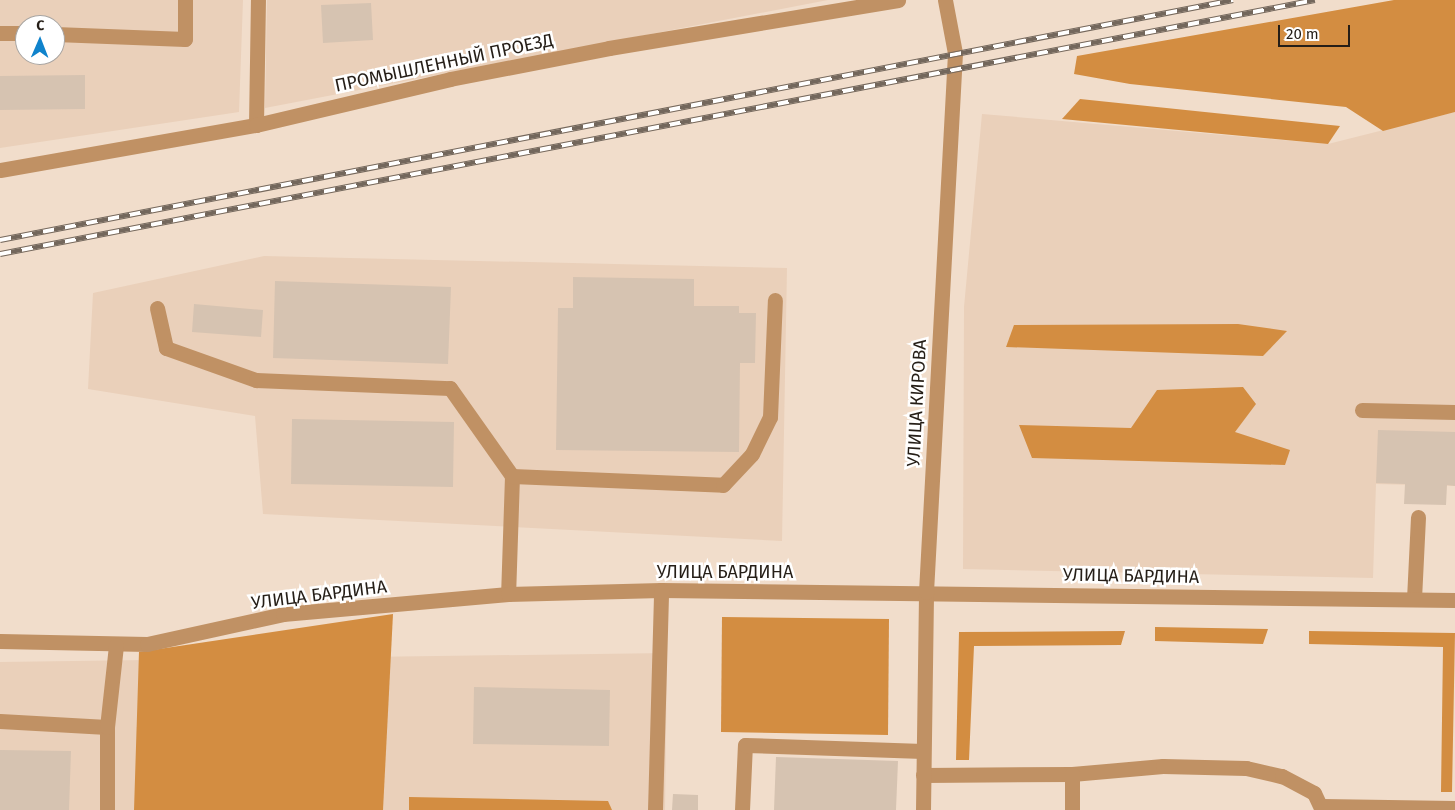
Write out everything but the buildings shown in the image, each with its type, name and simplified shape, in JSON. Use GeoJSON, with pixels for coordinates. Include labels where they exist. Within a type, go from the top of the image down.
{"type":"FeatureCollection","features":[{"type":"Feature","properties":{"kind":"street"},"geometry":{"type":"LineString","coordinates":[[65,34],[185,39],[185,0]]}},
{"type":"Feature","properties":{"kind":"street"},"geometry":{"type":"LineString","coordinates":[[256,125],[258,0]]}},
{"type":"Feature","properties":{"kind":"street","name":"ПРОМЫШЛЕННЫЙ ПРОЕЗД"},"geometry":{"type":"LineString","coordinates":[[0,170],[256,125],[468,75],[609,48],[898,0]]}},
{"type":"Feature","properties":{"kind":"street","name":"УЛИЦА КИРОВА"},"geometry":{"type":"LineString","coordinates":[[923,810],[926,592],[955,53],[945,0]]}},
{"type":"Feature","properties":{"kind":"street"},"geometry":{"type":"LineString","coordinates":[[0,33],[15,34]]}},
{"type":"Feature","properties":{"kind":"street"},"geometry":{"type":"LineString","coordinates":[[512,476],[724,485],[752,454],[770,417],[776,300]]}},
{"type":"Feature","properties":{"kind":"street"},"geometry":{"type":"LineString","coordinates":[[157,308],[166,348],[256,380],[450,388],[512,476],[508,594]]}},
{"type":"Feature","properties":{"kind":"street"},"geometry":{"type":"LineString","coordinates":[[1362,410],[1455,412]]}},
{"type":"Feature","properties":{"kind":"street"},"geometry":{"type":"LineString","coordinates":[[1414,599],[1418,517]]}},
{"type":"Feature","properties":{"kind":"street"},"geometry":{"type":"LineString","coordinates":[[655,810],[660,590]]}},
{"type":"Feature","properties":{"kind":"street","name":"УЛИЦА БАРДИНА"},"geometry":{"type":"LineString","coordinates":[[0,641],[116,645],[147,644],[284,614],[508,594],[660,590],[1455,600]]}},
{"type":"Feature","properties":{"kind":"street"},"geometry":{"type":"LineString","coordinates":[[107,810],[107,727],[116,645]]}},
{"type":"Feature","properties":{"kind":"street"},"geometry":{"type":"LineString","coordinates":[[0,721],[107,727]]}},
{"type":"Feature","properties":{"kind":"street"},"geometry":{"type":"LineString","coordinates":[[742,810],[745,745],[923,751]]}},
{"type":"Feature","properties":{"kind":"street"},"geometry":{"type":"LineString","coordinates":[[923,775],[1072,774],[1163,766],[1246,768],[1282,776],[1314,794],[1322,808],[1455,808]]}},
{"type":"Feature","properties":{"kind":"street"},"geometry":{"type":"LineString","coordinates":[[1072,774],[1072,810]]}},
{"type":"Feature","properties":{"kind":"shaded area"},"geometry":{"type":"Polygon","coordinates":[[[0,0],[243,0],[239,112],[0,148],[0,0]]]}},
{"type":"Feature","properties":{"kind":"shaded area"},"geometry":{"type":"Polygon","coordinates":[[[267,0],[828,0],[265,108],[267,0]]]}},
{"type":"Feature","properties":{"kind":"shaded area"},"geometry":{"type":"Polygon","coordinates":[[[1394,0],[1455,0],[1455,112],[1383,131],[1346,107],[1130,84],[1074,74],[1077,56],[1394,0]]]}},
{"type":"Feature","properties":{"kind":"shaded area"},"geometry":{"type":"Polygon","coordinates":[[[1080,99],[1340,126],[1328,144],[1062,119],[1080,99]]]}},
{"type":"Feature","properties":{"kind":"shaded area"},"geometry":{"type":"Polygon","coordinates":[[[1455,112],[1455,486],[1376,484],[1373,578],[963,569],[964,307],[982,114],[1328,144],[1455,112]]]}},
{"type":"Feature","properties":{"kind":"shaded area"},"geometry":{"type":"Polygon","coordinates":[[[264,256],[787,268],[782,541],[263,514],[255,416],[88,389],[93,293],[264,256]]]}},
{"type":"Feature","properties":{"kind":"shaded area"},"geometry":{"type":"Polygon","coordinates":[[[1238,324],[1287,331],[1263,356],[1006,347],[1014,325],[1238,324]]]}},
{"type":"Feature","properties":{"kind":"shaded area"},"geometry":{"type":"Polygon","coordinates":[[[1243,387],[1256,404],[1235,432],[1290,450],[1285,465],[1032,458],[1019,425],[1131,428],[1157,390],[1243,387]]]}},
{"type":"Feature","properties":{"kind":"shaded area"},"geometry":{"type":"Polygon","coordinates":[[[393,614],[383,810],[134,810],[139,652],[393,614]]]}},
{"type":"Feature","properties":{"kind":"shaded area"},"geometry":{"type":"Polygon","coordinates":[[[722,617],[889,619],[888,735],[721,732],[722,617]]]}},
{"type":"Feature","properties":{"kind":"shaded area"},"geometry":{"type":"Polygon","coordinates":[[[1155,627],[1268,629],[1263,644],[1155,641],[1155,627]]]}},
{"type":"Feature","properties":{"kind":"shaded area"},"geometry":{"type":"Polygon","coordinates":[[[1125,631],[1121,645],[974,646],[969,760],[956,760],[959,632],[1125,631]]]}},
{"type":"Feature","properties":{"kind":"shaded area"},"geometry":{"type":"Polygon","coordinates":[[[1309,631],[1455,633],[1452,792],[1441,792],[1443,647],[1309,644],[1309,631]]]}},
{"type":"Feature","properties":{"kind":"shaded area"},"geometry":{"type":"Polygon","coordinates":[[[667,653],[665,810],[0,810],[0,662],[667,653]]]}},
{"type":"Feature","properties":{"kind":"shaded area"},"geometry":{"type":"Polygon","coordinates":[[[409,797],[608,801],[612,810],[409,810],[409,797]]]}},
{"type":"Feature","properties":{"kind":"railway"},"geometry":{"type":"LineString","coordinates":[[0,240],[1233,0]]}},
{"type":"Feature","properties":{"kind":"railway"},"geometry":{"type":"LineString","coordinates":[[0,254],[1315,0]]}}]}
